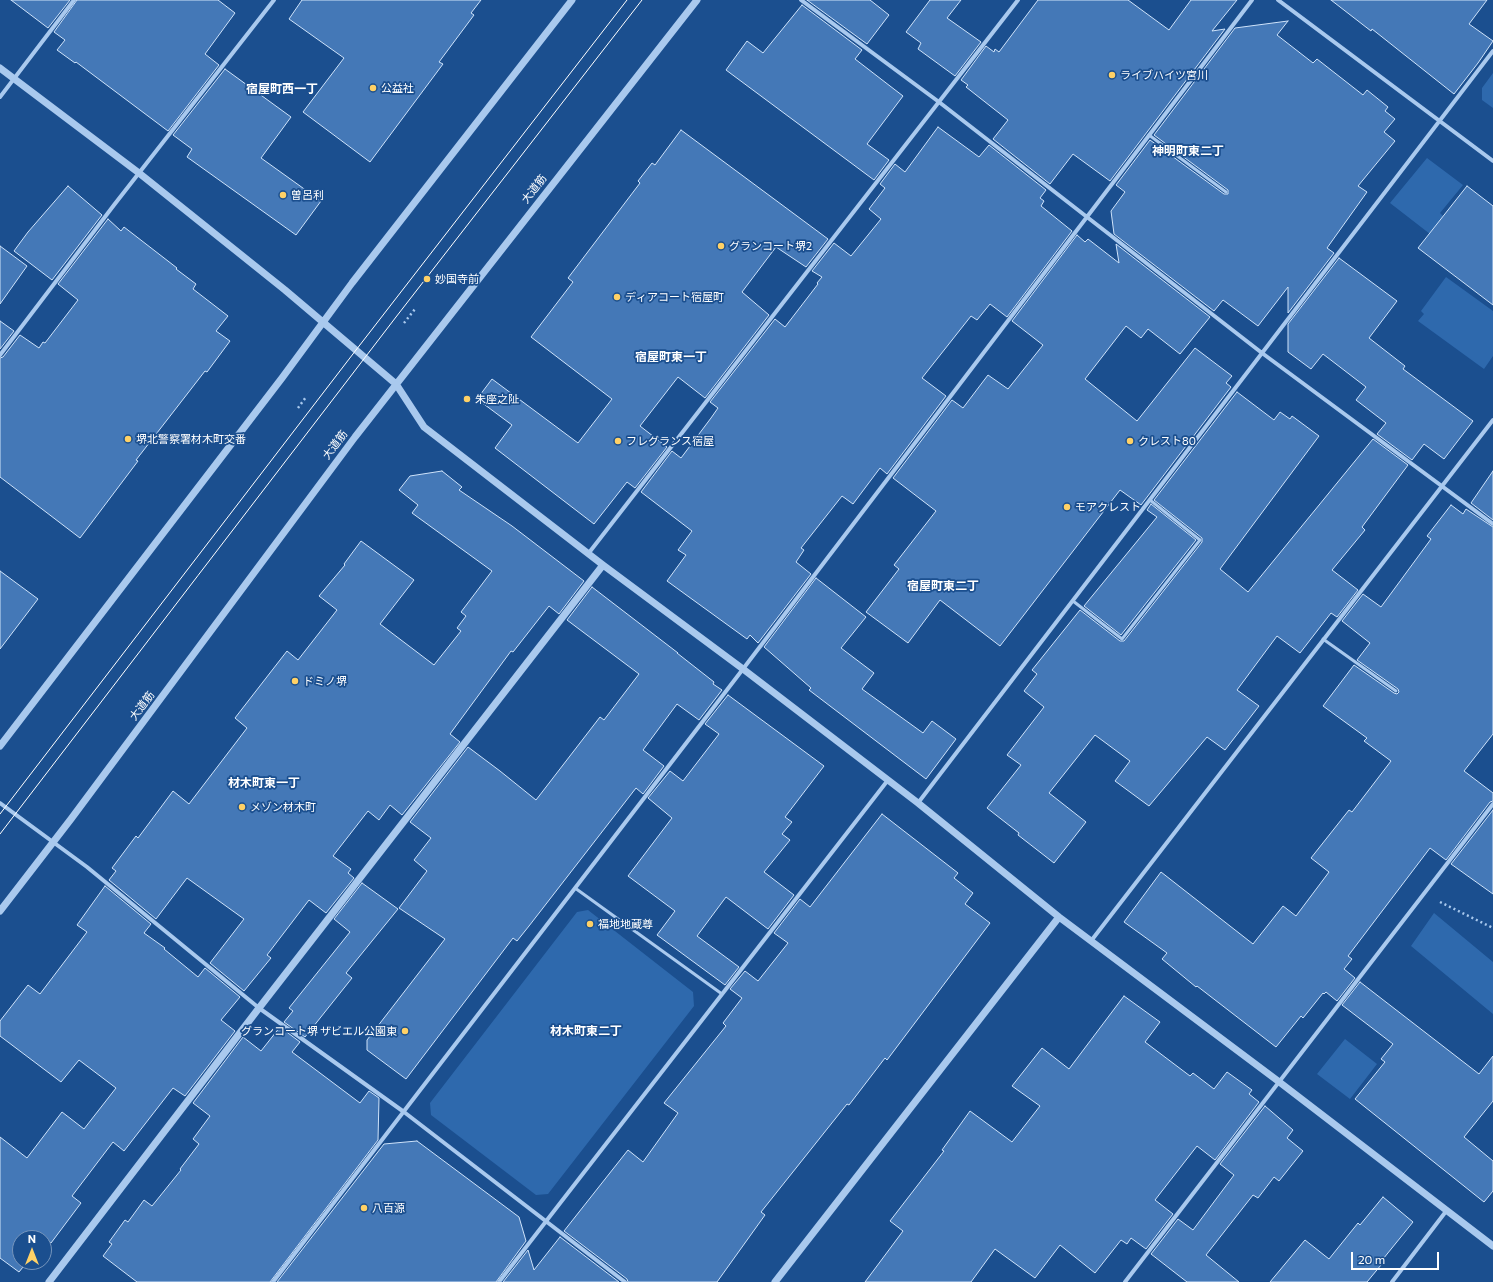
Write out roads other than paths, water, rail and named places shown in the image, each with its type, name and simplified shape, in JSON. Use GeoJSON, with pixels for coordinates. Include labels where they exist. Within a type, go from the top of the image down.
{"type":"FeatureCollection","features":[{"type":"Feature","properties":{"kind":"street"},"geometry":{"type":"LineString","coordinates":[[0,97],[74,0]]}},
{"type":"Feature","properties":{"kind":"street"},"geometry":{"type":"LineString","coordinates":[[0,356],[139,173],[274,0]]}},
{"type":"Feature","properties":{"kind":"street"},"geometry":{"type":"LineString","coordinates":[[0,746],[324,322],[352,283],[572,0]]}},
{"type":"Feature","properties":{"kind":"street","name":"大道筋"},"geometry":{"type":"LineString","coordinates":[[0,911],[54,842],[355,437],[697,0]]}},
{"type":"Feature","properties":{"kind":"street"},"geometry":{"type":"LineString","coordinates":[[801,0],[939,102],[1262,353],[1493,524]]}},
{"type":"Feature","properties":{"kind":"street"},"geometry":{"type":"LineString","coordinates":[[588,554],[1018,0]]}},
{"type":"Feature","properties":{"kind":"street"},"geometry":{"type":"LineString","coordinates":[[273,1282],[743,669],[1252,0]]}},
{"type":"Feature","properties":{"kind":"street"},"geometry":{"type":"LineString","coordinates":[[1278,0],[1493,161]]}},
{"type":"Feature","properties":{"kind":"street"},"geometry":{"type":"LineString","coordinates":[[918,803],[1493,51]]}},
{"type":"Feature","properties":{"kind":"street"},"geometry":{"type":"LineString","coordinates":[[0,68],[139,173],[324,322],[396,384],[424,427],[602,565],[743,669],[918,803],[1059,917],[1278,1081],[1493,1246]]}},
{"type":"Feature","properties":{"kind":"street"},"geometry":{"type":"LineString","coordinates":[[1091,941],[1493,420]]}},
{"type":"Feature","properties":{"kind":"street"},"geometry":{"type":"LineString","coordinates":[[49,1282],[602,565]]}},
{"type":"Feature","properties":{"kind":"street"},"geometry":{"type":"LineString","coordinates":[[499,1282],[888,780]]}},
{"type":"Feature","properties":{"kind":"street"},"geometry":{"type":"LineString","coordinates":[[0,803],[87,867],[259,1008],[404,1112],[625,1282]]}},
{"type":"Feature","properties":{"kind":"street"},"geometry":{"type":"LineString","coordinates":[[1125,1282],[1278,1081],[1493,804]]}},
{"type":"Feature","properties":{"kind":"street"},"geometry":{"type":"LineString","coordinates":[[775,1282],[1059,917]]}},
{"type":"Feature","properties":{"kind":"street"},"geometry":{"type":"LineString","coordinates":[[1392,1282],[1447,1210]]}},
{"type":"Feature","properties":{"kind":"lane"},"geometry":{"type":"LineString","coordinates":[[1149,135],[1226,192]]}},
{"type":"Feature","properties":{"kind":"lane"},"geometry":{"type":"LineString","coordinates":[[1073,601],[1122,640],[1200,540],[1150,500]]}},
{"type":"Feature","properties":{"kind":"lane"},"geometry":{"type":"LineString","coordinates":[[1323,640],[1396,691]]}},
{"type":"Feature","properties":{"kind":"lane"},"geometry":{"type":"LineString","coordinates":[[575,888],[722,994]]}},
{"type":"Feature","properties":{"kind":"tram line"},"geometry":{"type":"LineString","coordinates":[[0,814],[627,0]]}},
{"type":"Feature","properties":{"kind":"tram line"},"geometry":{"type":"LineString","coordinates":[[0,834],[396,317],[642,0]]}},
{"type":"Feature","properties":{"kind":"place","name":"ライブハイツ宮川"},"geometry":{"type":"Point","coordinates":[1112,75]}},
{"type":"Feature","properties":{"kind":"place","name":"公益社"},"geometry":{"type":"Point","coordinates":[373,88]}},
{"type":"Feature","properties":{"kind":"place","name":"曽呂利"},"geometry":{"type":"Point","coordinates":[283,195]}},
{"type":"Feature","properties":{"kind":"place","name":"グランコート堺2"},"geometry":{"type":"Point","coordinates":[721,246]}},
{"type":"Feature","properties":{"kind":"place","name":"妙国寺前"},"geometry":{"type":"Point","coordinates":[427,279]}},
{"type":"Feature","properties":{"kind":"place","name":"ディアコート宿屋町"},"geometry":{"type":"Point","coordinates":[617,297]}},
{"type":"Feature","properties":{"kind":"place","name":"朱座之阯"},"geometry":{"type":"Point","coordinates":[467,399]}},
{"type":"Feature","properties":{"kind":"place","name":"堺北警察署材木町交番"},"geometry":{"type":"Point","coordinates":[128,439]}},
{"type":"Feature","properties":{"kind":"place","name":"フレグランス宿屋"},"geometry":{"type":"Point","coordinates":[618,441]}},
{"type":"Feature","properties":{"kind":"place","name":"クレスト80"},"geometry":{"type":"Point","coordinates":[1130,441]}},
{"type":"Feature","properties":{"kind":"place","name":"モアクレスト"},"geometry":{"type":"Point","coordinates":[1067,507]}},
{"type":"Feature","properties":{"kind":"place","name":"ドミノ堺"},"geometry":{"type":"Point","coordinates":[295,681]}},
{"type":"Feature","properties":{"kind":"place","name":"メゾン材木町"},"geometry":{"type":"Point","coordinates":[242,807]}},
{"type":"Feature","properties":{"kind":"place","name":"福地地蔵尊"},"geometry":{"type":"Point","coordinates":[590,924]}},
{"type":"Feature","properties":{"kind":"place","name":"グランコート堺 ザビエル公園東"},"geometry":{"type":"Point","coordinates":[405,1031]}},
{"type":"Feature","properties":{"kind":"place","name":"八百源"},"geometry":{"type":"Point","coordinates":[364,1208]}},
{"type":"Feature","properties":{"kind":"district","name":"宿屋町西一丁"},"geometry":{"type":"Point","coordinates":[282,89]}},
{"type":"Feature","properties":{"kind":"district","name":"神明町東二丁"},"geometry":{"type":"Point","coordinates":[1188,151]}},
{"type":"Feature","properties":{"kind":"district","name":"宿屋町東一丁"},"geometry":{"type":"Point","coordinates":[671,357]}},
{"type":"Feature","properties":{"kind":"district","name":"宿屋町東二丁"},"geometry":{"type":"Point","coordinates":[943,586]}},
{"type":"Feature","properties":{"kind":"district","name":"材木町東一丁"},"geometry":{"type":"Point","coordinates":[264,783]}},
{"type":"Feature","properties":{"kind":"district","name":"材木町東二丁"},"geometry":{"type":"Point","coordinates":[586,1031]}}]}
